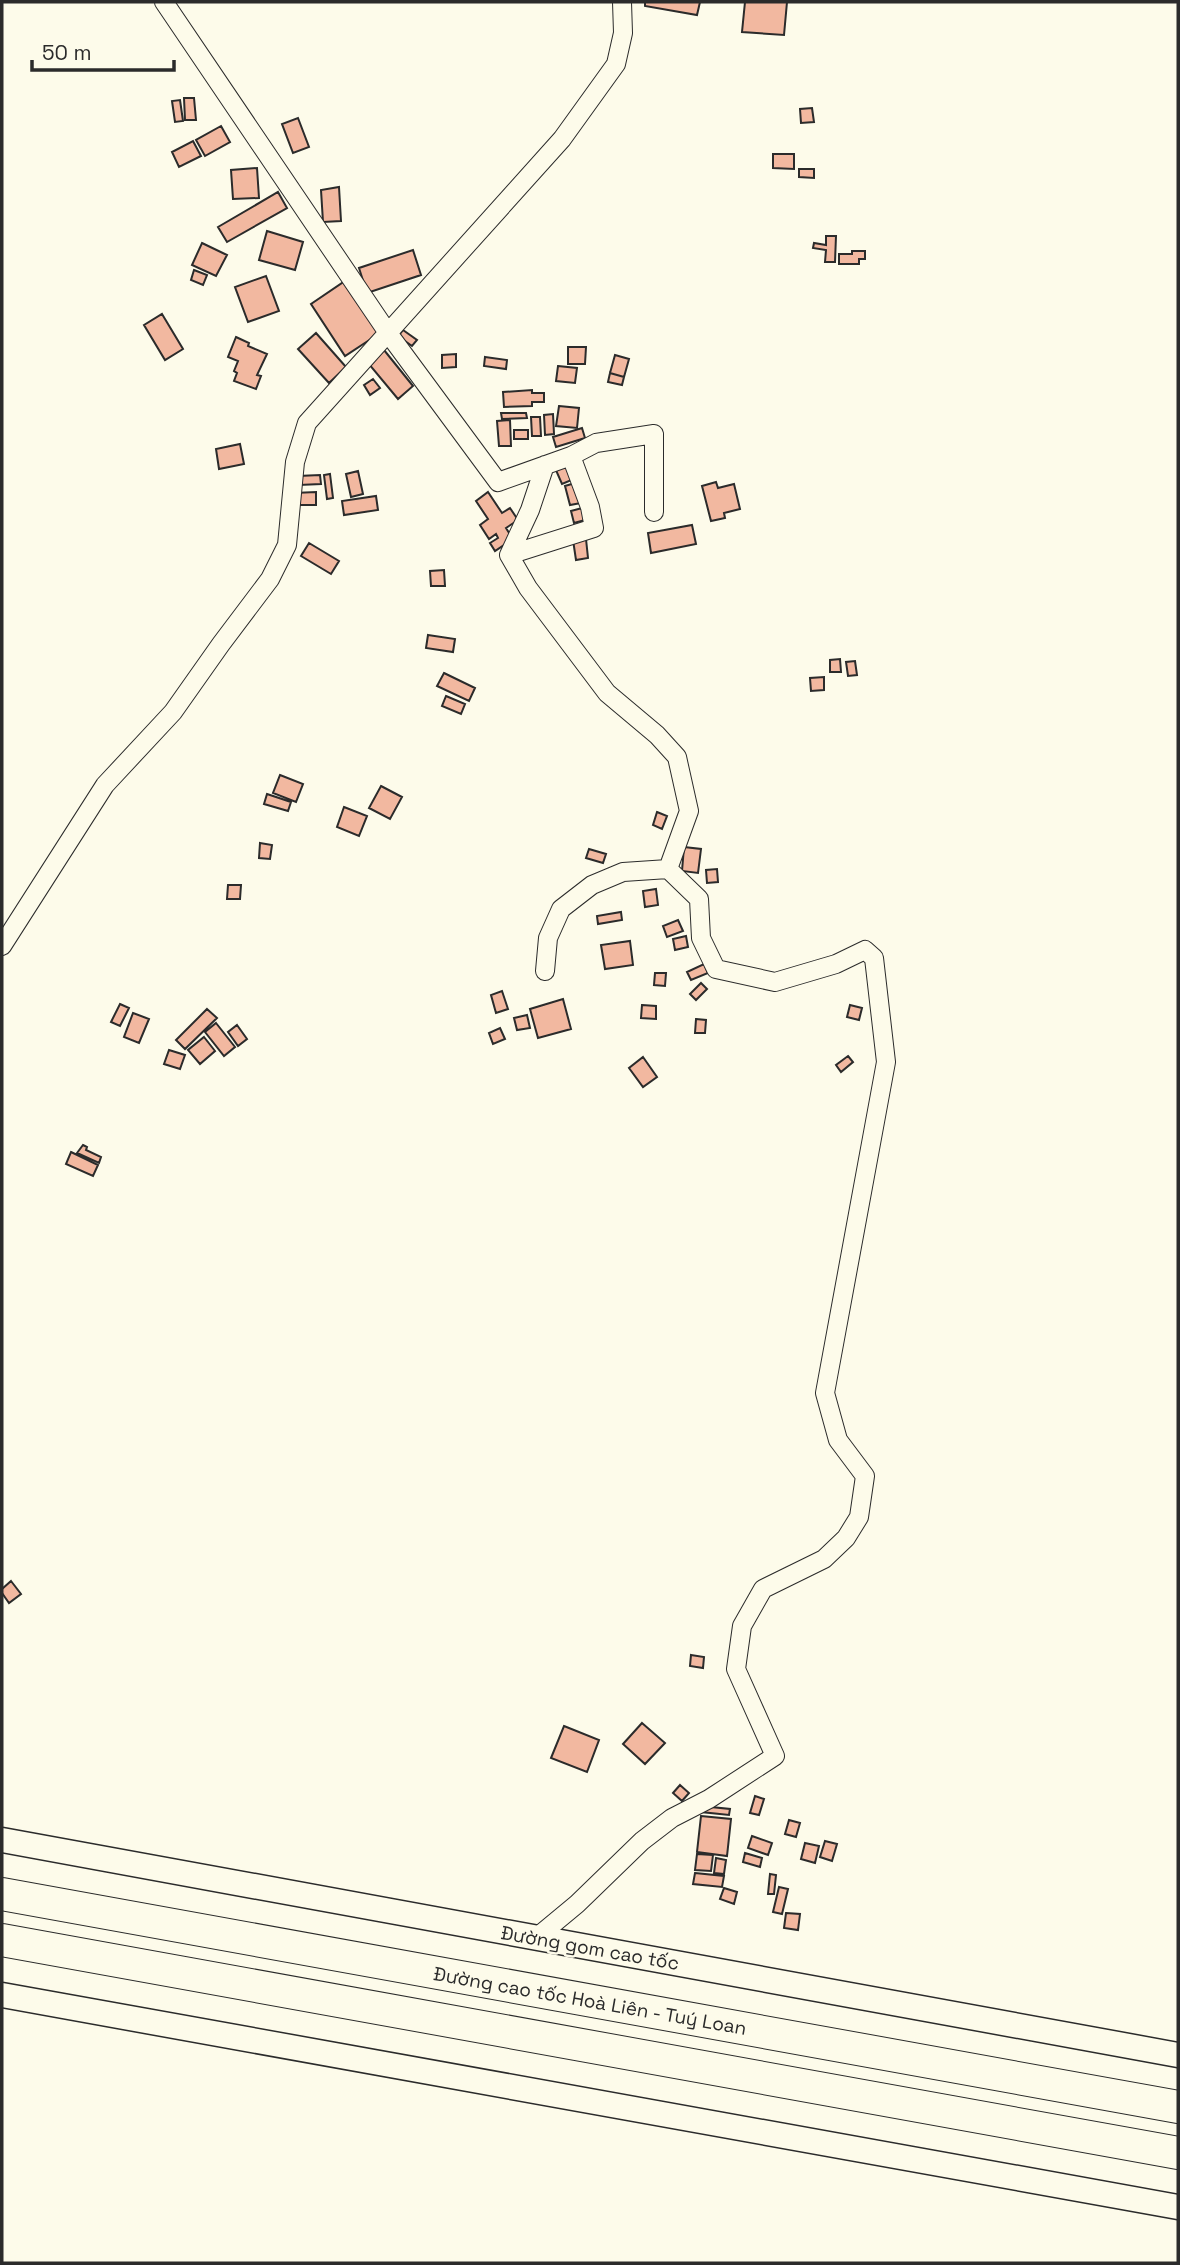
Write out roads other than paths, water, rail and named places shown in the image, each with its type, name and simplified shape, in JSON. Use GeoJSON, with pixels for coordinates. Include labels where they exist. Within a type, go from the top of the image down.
{"type":"FeatureCollection","features":[{"type":"Feature","properties":{"kind":"highway","name":"Đường cao tốc Hoà Liên - Tuý Loan"},"geometry":{"type":"LineString","coordinates":[[2,1894],[1178,2107]]}},
{"type":"Feature","properties":{"kind":"highway"},"geometry":{"type":"LineString","coordinates":[[2,1940],[1178,2153]]}},
{"type":"Feature","properties":{"kind":"main road","name":"Đường gom cao tốc"},"geometry":{"type":"LineString","coordinates":[[2,1840],[1178,2054]]}},
{"type":"Feature","properties":{"kind":"main road"},"geometry":{"type":"LineString","coordinates":[[2,1995],[1178,2207]]}},
{"type":"Feature","properties":{"kind":"street"},"geometry":{"type":"LineString","coordinates":[[164,2],[388,333],[498,482],[571,456],[596,443],[654,434],[654,512]]}},
{"type":"Feature","properties":{"kind":"street"},"geometry":{"type":"LineString","coordinates":[[2,946],[105,785],[173,712],[270,579],[287,545],[295,462],[307,423],[562,139],[616,64],[623,33],[622,2]]}},
{"type":"Feature","properties":{"kind":"street"},"geometry":{"type":"LineString","coordinates":[[509,555],[594,528],[590,507],[571,456]]}},
{"type":"Feature","properties":{"kind":"street"},"geometry":{"type":"LineString","coordinates":[[509,555],[530,510],[545,466]]}},
{"type":"Feature","properties":{"kind":"street"},"geometry":{"type":"LineString","coordinates":[[509,555],[528,588],[607,693],[657,735],[677,757],[689,811],[668,869]]}},
{"type":"Feature","properties":{"kind":"street"},"geometry":{"type":"LineString","coordinates":[[536,1938],[577,1904],[642,1840],[672,1818],[709,1799],[775,1756],[736,1669],[742,1626],[763,1588],[824,1559],[846,1538],[859,1517],[865,1476],[838,1440],[825,1393],[886,1062],[874,958],[865,950],[835,964],[775,982],[716,969],[701,938],[699,899],[668,869],[623,872],[592,885],[561,909],[548,938],[545,971]]}}]}
